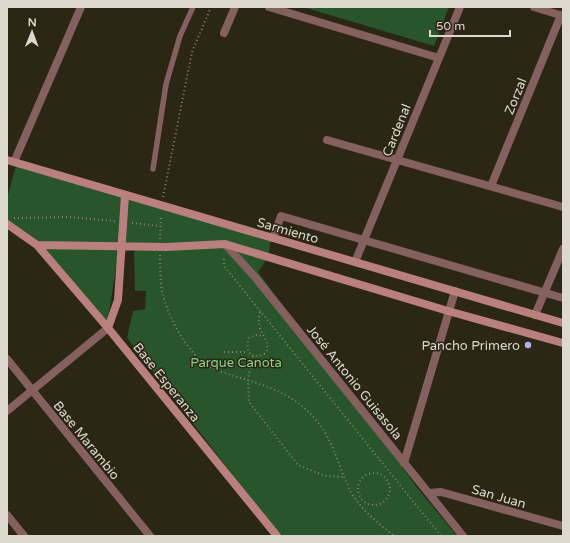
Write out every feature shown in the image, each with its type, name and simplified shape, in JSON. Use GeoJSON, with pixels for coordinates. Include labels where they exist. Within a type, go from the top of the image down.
{"type":"FeatureCollection","features":[{"type":"Feature","properties":{"kind":"main road","name":"Sarmiento"},"geometry":{"type":"LineString","coordinates":[[11,161],[563,323]]}},
{"type":"Feature","properties":{"kind":"main road"},"geometry":{"type":"LineString","coordinates":[[108,328],[118,300],[125,195]]}},
{"type":"Feature","properties":{"kind":"main road"},"geometry":{"type":"LineString","coordinates":[[8,221],[37,245],[160,246],[225,244],[448,311],[563,343]]}},
{"type":"Feature","properties":{"kind":"main road","name":"Base Esperanza"},"geometry":{"type":"LineString","coordinates":[[37,245],[108,328],[277,536]]}},
{"type":"Feature","properties":{"kind":"street"},"geometry":{"type":"LineString","coordinates":[[11,161],[81,7]]}},
{"type":"Feature","properties":{"kind":"street"},"geometry":{"type":"LineString","coordinates":[[224,33],[235,7]]}},
{"type":"Feature","properties":{"kind":"street"},"geometry":{"type":"LineString","coordinates":[[269,7],[439,58]]}},
{"type":"Feature","properties":{"kind":"street","name":"Cardenal"},"geometry":{"type":"LineString","coordinates":[[355,262],[460,7]]}},
{"type":"Feature","properties":{"kind":"street"},"geometry":{"type":"LineString","coordinates":[[534,7],[562,16]]}},
{"type":"Feature","properties":{"kind":"street","name":"Zorzal"},"geometry":{"type":"LineString","coordinates":[[491,186],[562,16]]}},
{"type":"Feature","properties":{"kind":"street"},"geometry":{"type":"LineString","coordinates":[[327,140],[563,207]]}},
{"type":"Feature","properties":{"kind":"street"},"geometry":{"type":"LineString","coordinates":[[273,238],[281,216],[563,298]]}},
{"type":"Feature","properties":{"kind":"street","name":"José Antonio Guisasola"},"geometry":{"type":"LineString","coordinates":[[225,244],[255,277],[463,536]]}},
{"type":"Feature","properties":{"kind":"street"},"geometry":{"type":"LineString","coordinates":[[535,315],[563,249]]}},
{"type":"Feature","properties":{"kind":"street"},"geometry":{"type":"LineString","coordinates":[[404,463],[455,291]]}},
{"type":"Feature","properties":{"kind":"street"},"geometry":{"type":"LineString","coordinates":[[7,411],[108,328]]}},
{"type":"Feature","properties":{"kind":"street","name":"Base Marambio"},"geometry":{"type":"LineString","coordinates":[[7,359],[31,391],[150,536]]}},
{"type":"Feature","properties":{"kind":"street","name":"San Juan"},"geometry":{"type":"LineString","coordinates":[[429,493],[441,492],[563,526]]}},
{"type":"Feature","properties":{"kind":"street"},"geometry":{"type":"LineString","coordinates":[[7,515],[24,536]]}},
{"type":"Feature","properties":{"kind":"lane"},"geometry":{"type":"LineString","coordinates":[[153,169],[166,84],[180,36],[193,7]]}},
{"type":"Feature","properties":{"kind":"path"},"geometry":{"type":"LineString","coordinates":[[211,7],[192,52],[161,206],[160,246],[162,292],[180,334],[202,362],[212,368],[248,379],[288,395],[307,410],[326,433],[345,477],[366,513],[394,536]]}},
{"type":"Feature","properties":{"kind":"path"},"geometry":{"type":"LineString","coordinates":[[8,221],[68,217],[160,226]]}},
{"type":"Feature","properties":{"kind":"path"},"geometry":{"type":"LineString","coordinates":[[224,259],[224,266],[260,312],[441,536]]}},
{"type":"Feature","properties":{"kind":"path"},"geometry":{"type":"LineString","coordinates":[[260,312],[257,320],[262,336],[267,341],[268,347],[266,353],[260,356],[253,356],[248,352],[246,346],[249,338],[256,335],[262,336]]}},
{"type":"Feature","properties":{"kind":"path"},"geometry":{"type":"LineString","coordinates":[[224,352],[248,352]]}},
{"type":"Feature","properties":{"kind":"path"},"geometry":{"type":"LineString","coordinates":[[253,356],[248,379],[249,402],[298,465],[325,476],[345,477]]}},
{"type":"Feature","properties":{"kind":"path"},"geometry":{"type":"LineString","coordinates":[[377,473],[387,478],[391,490],[387,500],[380,505],[375,506],[370,505],[361,499],[359,482],[365,475],[377,473]]}},
{"type":"Feature","properties":{"kind":"path"},"geometry":{"type":"LineString","coordinates":[[387,478],[390,474]]}},
{"type":"Feature","properties":{"kind":"green space"},"geometry":{"type":"Polygon","coordinates":[[[303,7],[449,7],[434,46],[303,7]]]}},
{"type":"Feature","properties":{"kind":"green space"},"geometry":{"type":"Polygon","coordinates":[[[16,165],[123,196],[119,246],[37,243],[7,222],[7,199],[16,165]]]}},
{"type":"Feature","properties":{"kind":"green space","name":"Parque Canota"},"geometry":{"type":"Polygon","coordinates":[[[128,199],[271,239],[268,257],[258,272],[419,490],[457,536],[280,536],[127,338],[133,311],[145,309],[146,291],[135,291],[134,248],[224,243],[125,245],[128,199]]]}},
{"type":"Feature","properties":{"kind":"green space"},"geometry":{"type":"Polygon","coordinates":[[[39,245],[119,248],[107,326],[39,245]]]}},
{"type":"Feature","properties":{"kind":"place","name":"Pancho Primero"},"geometry":{"type":"Point","coordinates":[528,345]}}]}
